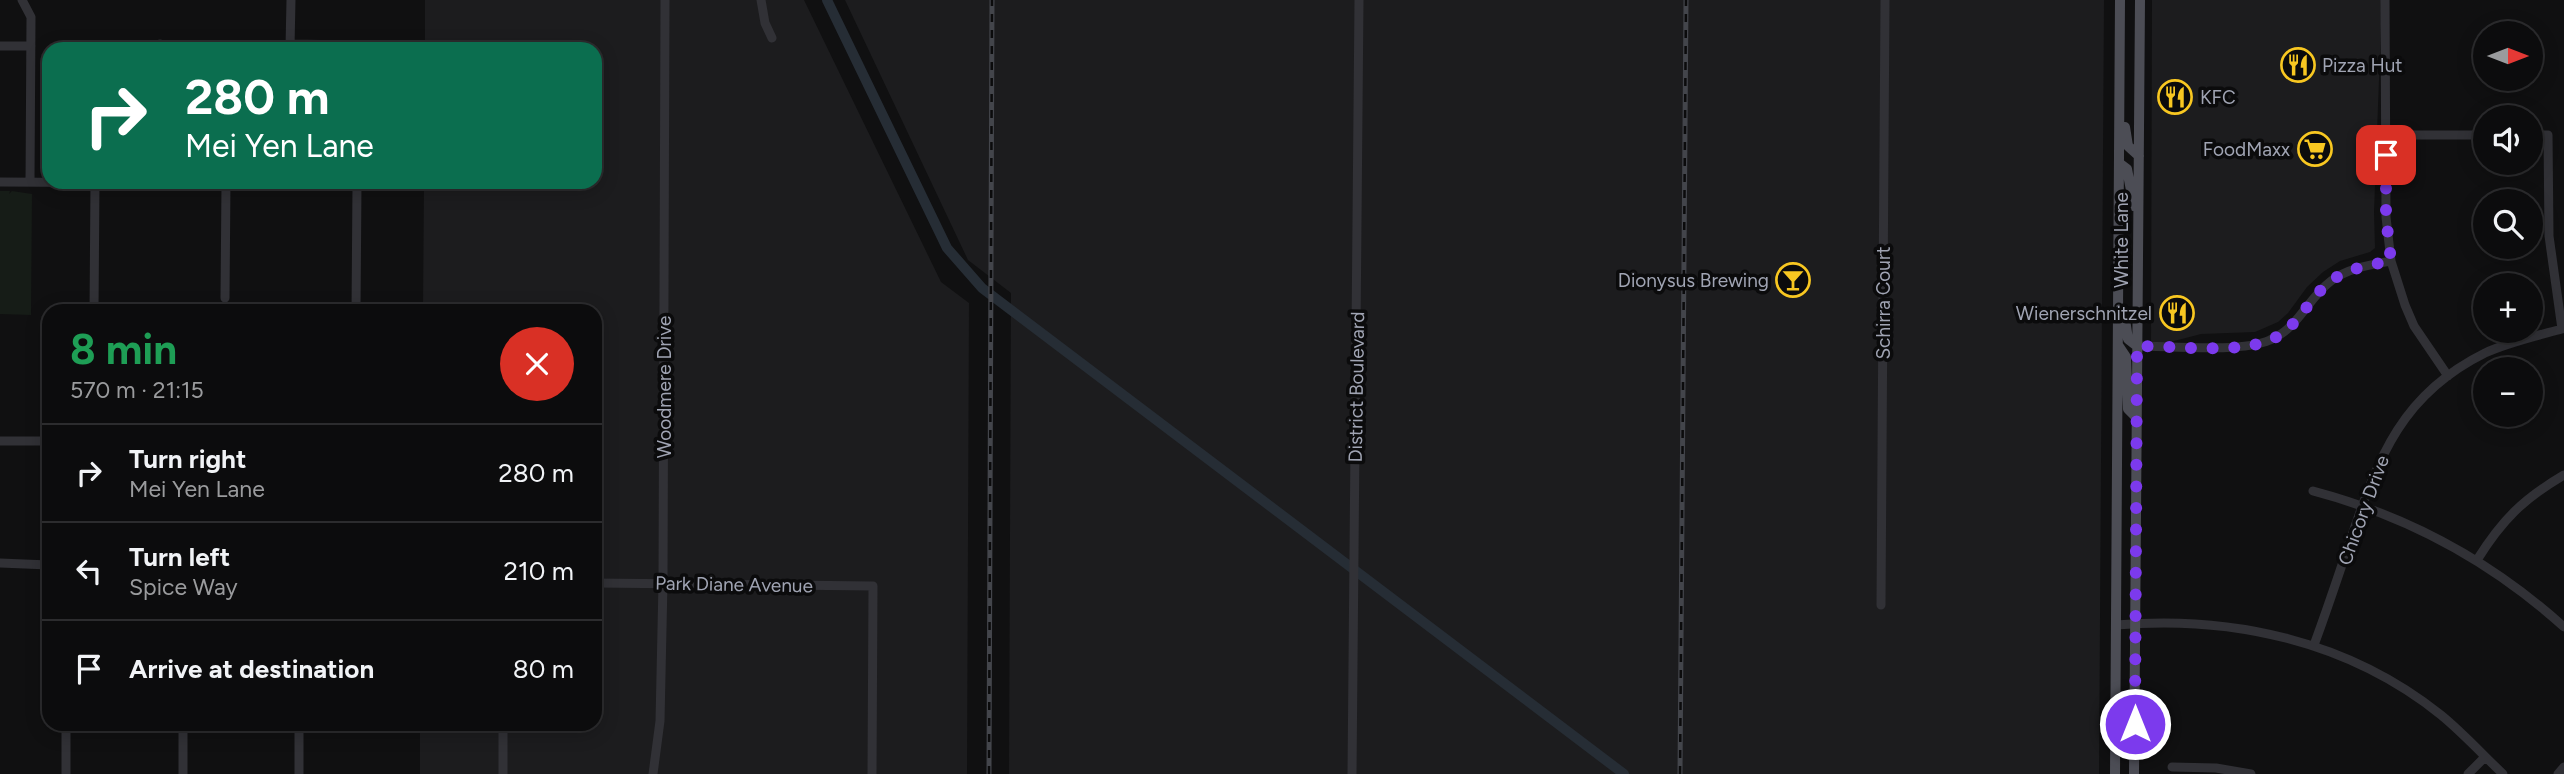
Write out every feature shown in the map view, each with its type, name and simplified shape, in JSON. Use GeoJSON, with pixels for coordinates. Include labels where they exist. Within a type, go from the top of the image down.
{"type":"FeatureCollection","features":[{"type":"Feature","properties":{"kind":"main road","name":"White Lane"},"geometry":{"type":"LineString","coordinates":[[2115,774],[2120,0]]}},
{"type":"Feature","properties":{"kind":"main road","name":"White Lane"},"geometry":{"type":"LineString","coordinates":[[2134,774],[2140,0]]}},
{"type":"Feature","properties":{"kind":"main road"},"geometry":{"type":"LineString","coordinates":[[2120,93],[2128,146],[2139,156]]}},
{"type":"Feature","properties":{"kind":"main road"},"geometry":{"type":"LineString","coordinates":[[2119,163],[2127,169],[2138,233]]}},
{"type":"Feature","properties":{"kind":"main road"},"geometry":{"type":"LineString","coordinates":[[2119,254],[2125,327],[2128,340],[2137,346]]}},
{"type":"Feature","properties":{"kind":"main road"},"geometry":{"type":"LineString","coordinates":[[2118,345],[2126,356],[2128,409],[2135,416]]}},
{"type":"Feature","properties":{"kind":"street"},"geometry":{"type":"LineString","coordinates":[[22,0],[31,17],[30,182]]}},
{"type":"Feature","properties":{"kind":"street"},"geometry":{"type":"LineString","coordinates":[[290,42],[291,0]]}},
{"type":"Feature","properties":{"kind":"street","name":"Woodmere Drive"},"geometry":{"type":"LineString","coordinates":[[653,774],[660,721],[663,583],[665,0]]}},
{"type":"Feature","properties":{"kind":"street"},"geometry":{"type":"LineString","coordinates":[[761,0],[765,23],[772,38]]}},
{"type":"Feature","properties":{"kind":"street","name":"District Boulevard"},"geometry":{"type":"LineString","coordinates":[[1352,774],[1359,0]]}},
{"type":"Feature","properties":{"kind":"street","name":"Schirra Court"},"geometry":{"type":"LineString","coordinates":[[1881,606],[1885,0]]}},
{"type":"Feature","properties":{"kind":"street"},"geometry":{"type":"LineString","coordinates":[[2385,0],[2386,217],[2391,261],[2400,293],[2414,326],[2448,376]]}},
{"type":"Feature","properties":{"kind":"street"},"geometry":{"type":"LineString","coordinates":[[0,46],[31,46]]}},
{"type":"Feature","properties":{"kind":"street"},"geometry":{"type":"LineString","coordinates":[[2386,135],[2473,135]]}},
{"type":"Feature","properties":{"kind":"street","name":"Chicory Drive"},"geometry":{"type":"LineString","coordinates":[[2314,645],[2374,472],[2394,433],[2424,396],[2465,364],[2504,345],[2562,328],[2549,236],[2549,135],[2543,135]]}},
{"type":"Feature","properties":{"kind":"street"},"geometry":{"type":"LineString","coordinates":[[0,182],[42,182]]}},
{"type":"Feature","properties":{"kind":"street"},"geometry":{"type":"LineString","coordinates":[[94,304],[95,189]]}},
{"type":"Feature","properties":{"kind":"street"},"geometry":{"type":"LineString","coordinates":[[225,298],[226,189]]}},
{"type":"Feature","properties":{"kind":"street"},"geometry":{"type":"LineString","coordinates":[[356,304],[357,189]]}},
{"type":"Feature","properties":{"kind":"street"},"geometry":{"type":"LineString","coordinates":[[2137,346],[2242,347],[2269,341],[2294,325],[2331,281],[2357,268],[2391,261]]}},
{"type":"Feature","properties":{"kind":"street"},"geometry":{"type":"LineString","coordinates":[[0,441],[42,441]]}},
{"type":"Feature","properties":{"kind":"street"},"geometry":{"type":"LineString","coordinates":[[2477,560],[2495,531],[2517,506],[2564,475]]}},
{"type":"Feature","properties":{"kind":"street"},"geometry":{"type":"LineString","coordinates":[[2313,491],[2408,523],[2477,560],[2510,582],[2564,626]]}},
{"type":"Feature","properties":{"kind":"street"},"geometry":{"type":"LineString","coordinates":[[0,564],[42,565]]}},
{"type":"Feature","properties":{"kind":"street","name":"Park Diane Avenue"},"geometry":{"type":"LineString","coordinates":[[602,583],[873,586],[873,774]]}},
{"type":"Feature","properties":{"kind":"street"},"geometry":{"type":"LineString","coordinates":[[2116,625],[2219,625],[2272,634],[2314,645],[2368,668],[2410,692],[2441,715],[2503,774]]}},
{"type":"Feature","properties":{"kind":"street"},"geometry":{"type":"LineString","coordinates":[[66,731],[66,774]]}},
{"type":"Feature","properties":{"kind":"street"},"geometry":{"type":"LineString","coordinates":[[183,731],[183,774]]}},
{"type":"Feature","properties":{"kind":"street"},"geometry":{"type":"LineString","coordinates":[[299,731],[299,774]]}},
{"type":"Feature","properties":{"kind":"street"},"geometry":{"type":"LineString","coordinates":[[503,731],[503,774]]}},
{"type":"Feature","properties":{"kind":"street"},"geometry":{"type":"LineString","coordinates":[[2468,774],[2485,757]]}},
{"type":"Feature","properties":{"kind":"street"},"geometry":{"type":"LineString","coordinates":[[2172,767],[2216,768],[2250,774]]}},
{"type":"Feature","properties":{"kind":"street"},"geometry":{"type":"LineString","coordinates":[[2558,774],[2564,767]]}},
{"type":"Feature","properties":{"kind":"shaded area"},"geometry":{"type":"Polygon","coordinates":[[[425,0],[804,0],[941,282],[969,303],[967,774],[420,774],[420,731],[602,731],[602,304],[423,304],[424,189],[602,189],[602,42],[425,42],[425,0]]]}},
{"type":"Feature","properties":{"kind":"shaded area"},"geometry":{"type":"Polygon","coordinates":[[[845,0],[2104,0],[2099,774],[1009,774],[1011,293],[968,260],[845,0]]]}},
{"type":"Feature","properties":{"kind":"shaded area"},"geometry":{"type":"Polygon","coordinates":[[[2152,0],[2382,0],[2375,248],[2340,261],[2323,272],[2278,322],[2255,332],[2201,334],[2151,347],[2152,0]]]}},
{"type":"Feature","properties":{"kind":"shaded area"},"geometry":{"type":"Polygon","coordinates":[[[0,191],[10,191],[9,194],[12,191],[32,194],[31,315],[0,314],[0,191]]]}},
{"type":"Feature","properties":{"kind":"waterway"},"geometry":{"type":"LineString","coordinates":[[827,0],[947,248],[982,288],[1624,774]]}},
{"type":"Feature","properties":{"kind":"railway"},"geometry":{"type":"LineString","coordinates":[[989,774],[992,0]]}},
{"type":"Feature","properties":{"kind":"railway"},"geometry":{"type":"LineString","coordinates":[[1680,774],[1686,0]]}},
{"type":"Feature","properties":{"kind":"place","name":"Pizza Hut"},"geometry":{"type":"Point","coordinates":[2298,65]}},
{"type":"Feature","properties":{"kind":"place","name":"KFC"},"geometry":{"type":"Point","coordinates":[2175,97]}},
{"type":"Feature","properties":{"kind":"place","name":"FoodMaxx"},"geometry":{"type":"Point","coordinates":[2315,149]}},
{"type":"Feature","properties":{"kind":"place","name":"Dionysus Brewing"},"geometry":{"type":"Point","coordinates":[1793,280]}},
{"type":"Feature","properties":{"kind":"place","name":"Wienerschnitzel"},"geometry":{"type":"Point","coordinates":[2177,313]}},
{"type":"Feature","properties":{"kind":"route"},"geometry":{"type":"LineString","coordinates":[[2135,724],[2137,346],[2242,347],[2269,341],[2294,325],[2331,281],[2357,268],[2391,261],[2386,217],[2386,155]]}}]}
